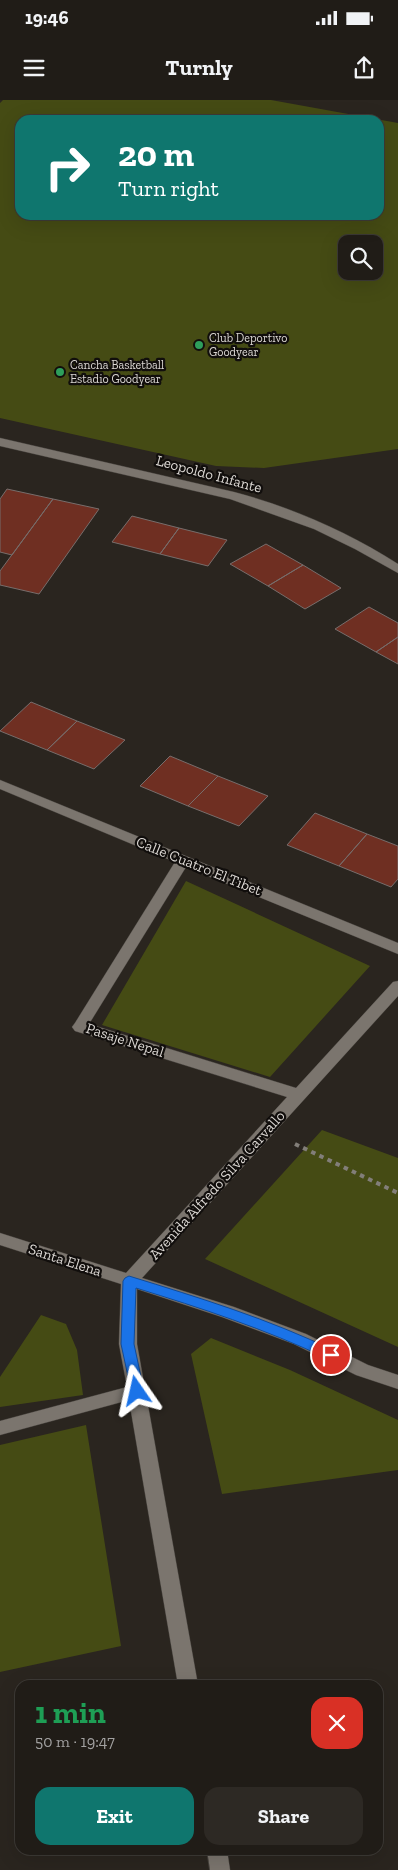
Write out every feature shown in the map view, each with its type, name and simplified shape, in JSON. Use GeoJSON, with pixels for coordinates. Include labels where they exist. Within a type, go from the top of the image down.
{"type":"FeatureCollection","features":[{"type":"Feature","properties":{"kind":"street","name":"Leopoldo Infante"},"geometry":{"type":"LineString","coordinates":[[0,442],[177,481],[243,498],[270,507],[345,540],[398,569]]}},
{"type":"Feature","properties":{"kind":"street","name":"Calle Cuatro El Tibet"},"geometry":{"type":"LineString","coordinates":[[0,784],[398,949]]}},
{"type":"Feature","properties":{"kind":"street","name":"Pasaje Nepal"},"geometry":{"type":"LineString","coordinates":[[183,860],[80,1027],[299,1095]]}},
{"type":"Feature","properties":{"kind":"street","name":"Avenida Alfredo Silva Carvallo"},"geometry":{"type":"LineString","coordinates":[[129,1281],[398,986]]}},
{"type":"Feature","properties":{"kind":"street","name":"Santa Elena"},"geometry":{"type":"LineString","coordinates":[[0,1239],[228,1312],[300,1340],[362,1370],[398,1382]]}},
{"type":"Feature","properties":{"kind":"street"},"geometry":{"type":"LineString","coordinates":[[129,1281],[128,1344],[187,1680]]}},
{"type":"Feature","properties":{"kind":"street"},"geometry":{"type":"LineString","coordinates":[[0,1428],[137,1391]]}},
{"type":"Feature","properties":{"kind":"street"},"geometry":{"type":"LineString","coordinates":[[218,1855],[220,1870]]}},
{"type":"Feature","properties":{"kind":"path"},"geometry":{"type":"LineString","coordinates":[[267,1130],[398,1193]]}},
{"type":"Feature","properties":{"kind":"green space","name":"Club Deportivo Goodyear"},"geometry":{"type":"Polygon","coordinates":[[[3,100],[271,100],[354,115],[15,115],[15,220],[384,220],[384,120],[398,123],[398,449],[264,468],[216,466],[0,418],[0,103],[3,100]]]}},
{"type":"Feature","properties":{"kind":"green space"},"geometry":{"type":"Polygon","coordinates":[[[186,881],[370,966],[270,1077],[102,1025],[186,881]]]}},
{"type":"Feature","properties":{"kind":"green space"},"geometry":{"type":"Polygon","coordinates":[[[322,1130],[398,1158],[398,1347],[205,1259],[322,1130]]]}},
{"type":"Feature","properties":{"kind":"green space"},"geometry":{"type":"Polygon","coordinates":[[[41,1315],[66,1324],[77,1350],[83,1395],[0,1407],[0,1377],[41,1315]]]}},
{"type":"Feature","properties":{"kind":"green space"},"geometry":{"type":"Polygon","coordinates":[[[211,1338],[290,1370],[398,1420],[398,1470],[222,1494],[191,1354],[211,1338]]]}},
{"type":"Feature","properties":{"kind":"green space"},"geometry":{"type":"Polygon","coordinates":[[[86,1425],[121,1646],[0,1672],[0,1445],[86,1425]]]}},
{"type":"Feature","properties":{"kind":"building"},"geometry":{"type":"Polygon","coordinates":[[[7,489],[53,499],[12,555],[0,552],[0,499],[7,489]]]}},
{"type":"Feature","properties":{"kind":"building"},"geometry":{"type":"Polygon","coordinates":[[[53,499],[99,509],[39,594],[0,585],[0,571],[53,499]]]}},
{"type":"Feature","properties":{"kind":"building"},"geometry":{"type":"Polygon","coordinates":[[[132,516],[179,528],[160,554],[112,542],[132,516]]]}},
{"type":"Feature","properties":{"kind":"building"},"geometry":{"type":"Polygon","coordinates":[[[179,528],[227,540],[208,566],[160,554],[179,528]]]}},
{"type":"Feature","properties":{"kind":"building"},"geometry":{"type":"Polygon","coordinates":[[[266,544],[303,565],[268,586],[230,564],[266,544]]]}},
{"type":"Feature","properties":{"kind":"building"},"geometry":{"type":"Polygon","coordinates":[[[303,565],[341,588],[305,609],[268,586],[303,565]]]}},
{"type":"Feature","properties":{"kind":"building"},"geometry":{"type":"Polygon","coordinates":[[[369,607],[398,623],[398,637],[376,652],[335,629],[369,607]]]}},
{"type":"Feature","properties":{"kind":"building"},"geometry":{"type":"Polygon","coordinates":[[[398,637],[398,664],[376,652],[398,637]]]}},
{"type":"Feature","properties":{"kind":"building"},"geometry":{"type":"Polygon","coordinates":[[[31,702],[77,721],[47,750],[0,731],[31,702]]]}},
{"type":"Feature","properties":{"kind":"building"},"geometry":{"type":"Polygon","coordinates":[[[77,721],[125,740],[94,769],[47,750],[77,721]]]}},
{"type":"Feature","properties":{"kind":"building"},"geometry":{"type":"Polygon","coordinates":[[[170,756],[218,776],[188,806],[140,786],[170,756]]]}},
{"type":"Feature","properties":{"kind":"building"},"geometry":{"type":"Polygon","coordinates":[[[218,776],[268,796],[239,826],[188,806],[218,776]]]}},
{"type":"Feature","properties":{"kind":"building"},"geometry":{"type":"Polygon","coordinates":[[[315,813],[367,834],[339,866],[287,845],[315,813]]]}},
{"type":"Feature","properties":{"kind":"building"},"geometry":{"type":"Polygon","coordinates":[[[367,834],[398,846],[398,879],[391,887],[339,866],[367,834]]]}},
{"type":"Feature","properties":{"kind":"place","name":"Club Deportivo Goodyear"},"geometry":{"type":"Point","coordinates":[199,345]}},
{"type":"Feature","properties":{"kind":"place","name":"Cancha Basketball Estadio Goodyear"},"geometry":{"type":"Point","coordinates":[60,372]}},
{"type":"Feature","properties":{"kind":"route"},"geometry":{"type":"LineString","coordinates":[[137,1391],[128,1344],[129,1281],[228,1312],[300,1340],[331,1355]]}}]}
